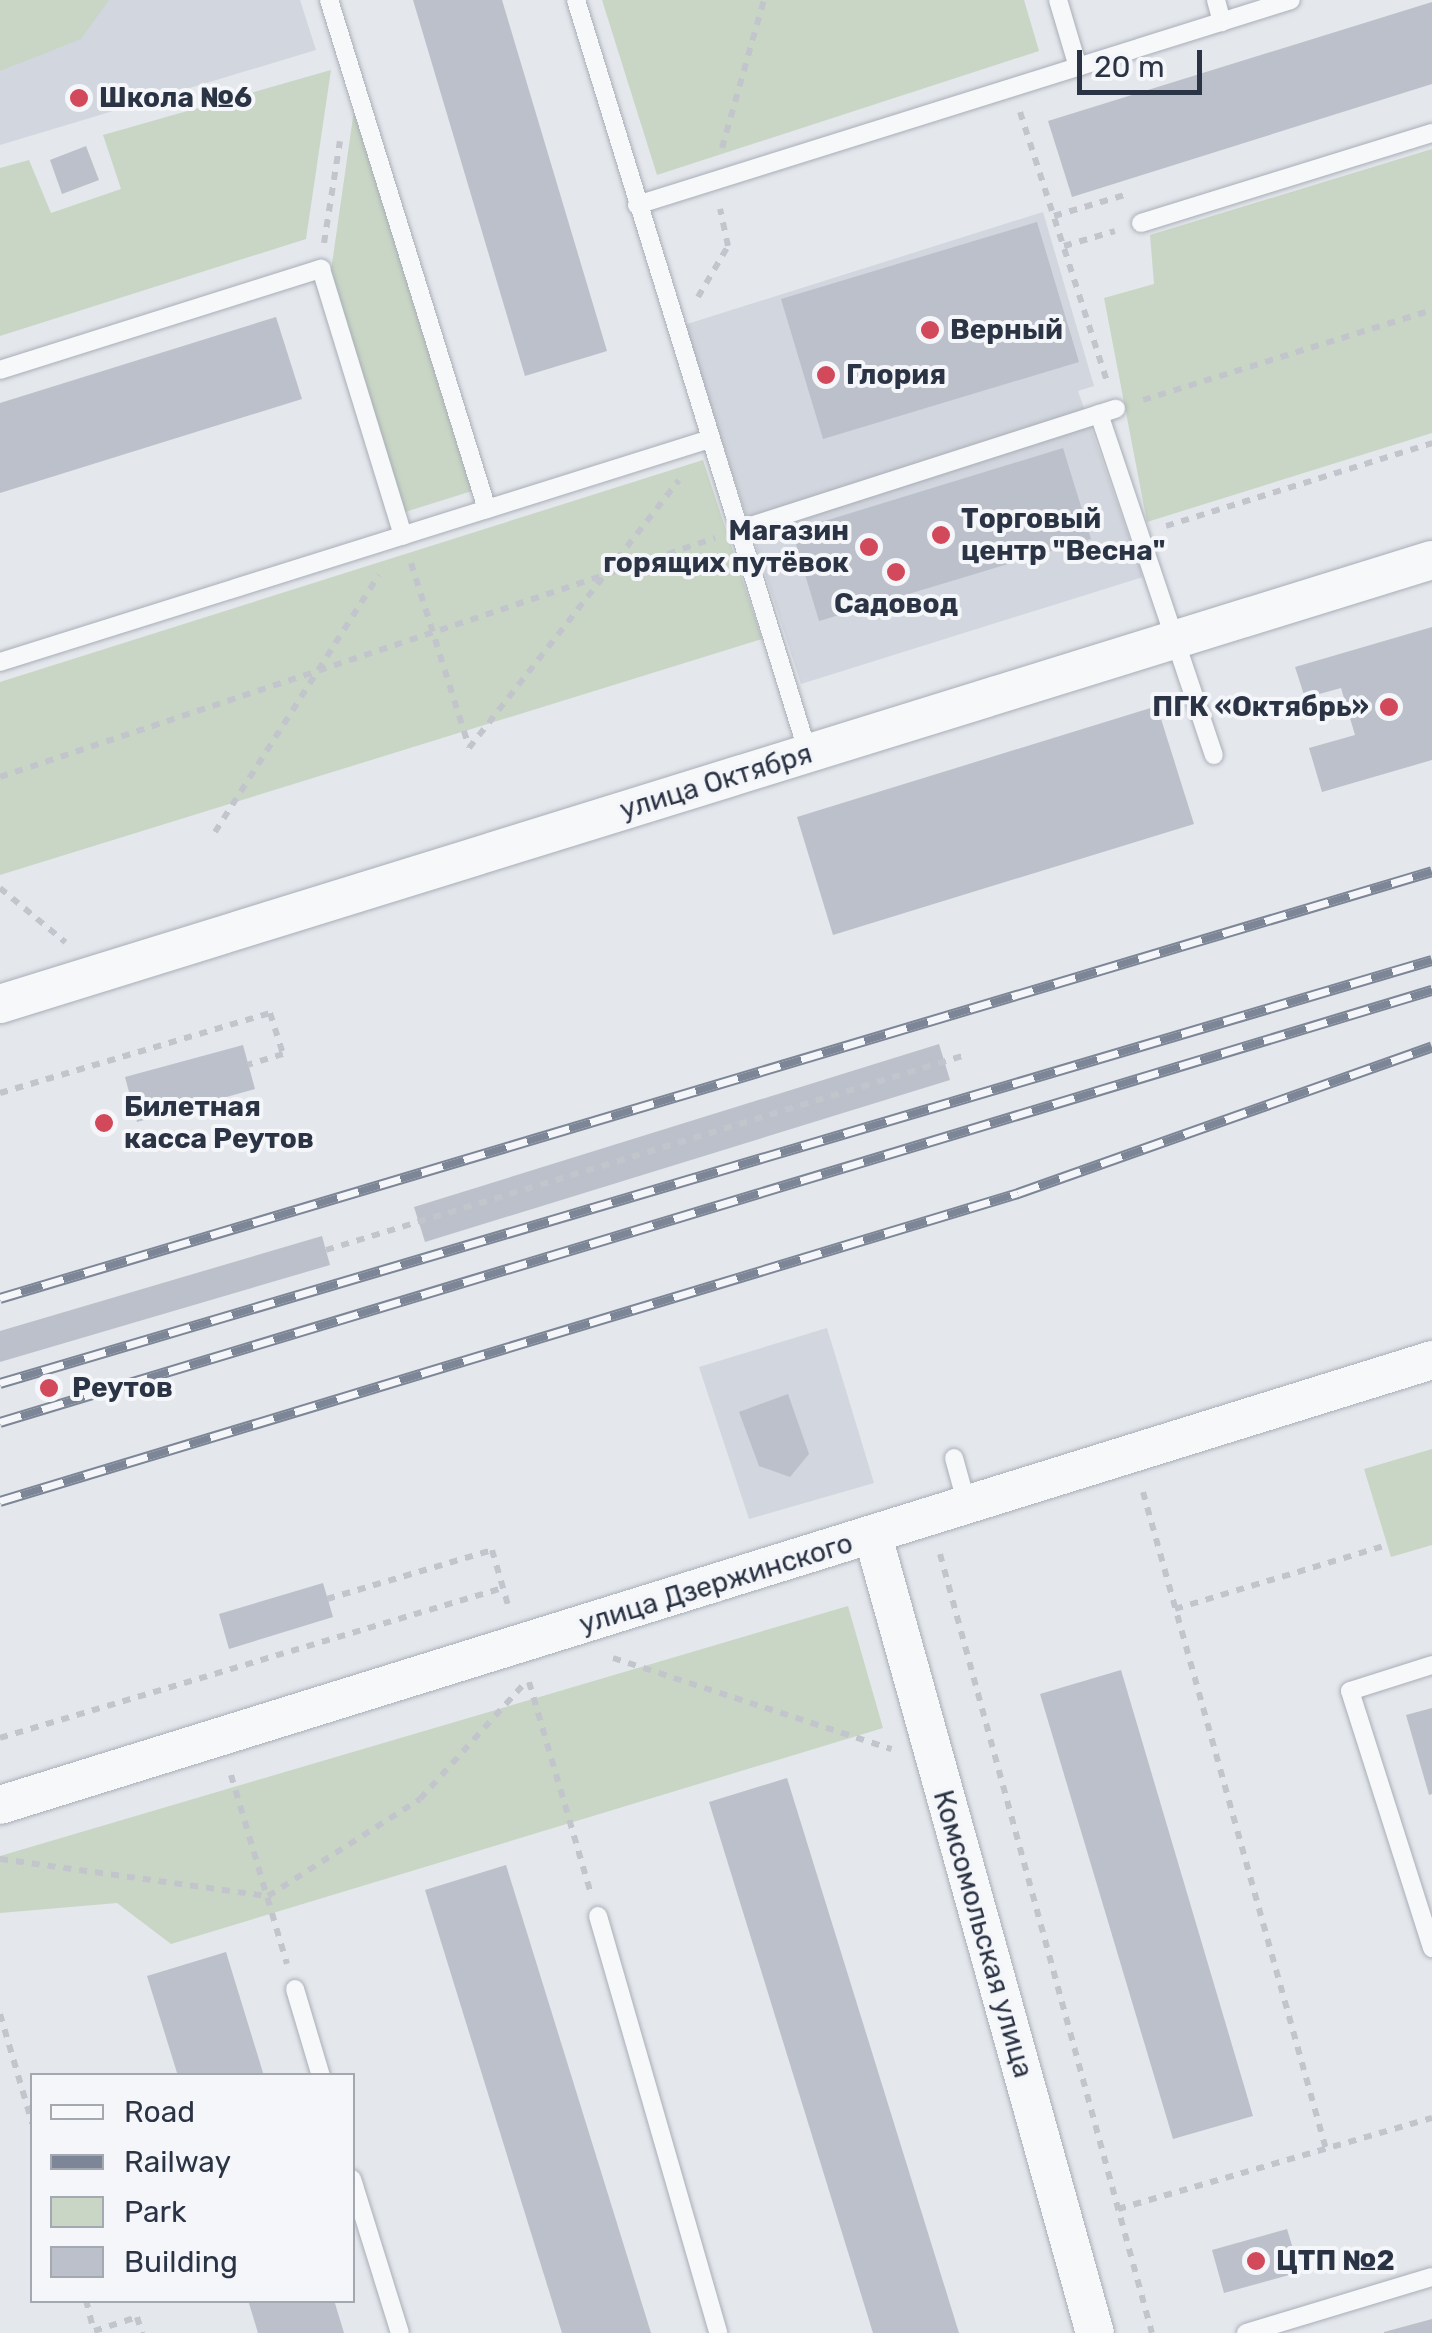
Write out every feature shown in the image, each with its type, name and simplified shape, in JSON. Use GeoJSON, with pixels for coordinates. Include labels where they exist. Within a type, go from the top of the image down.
{"type":"FeatureCollection","features":[{"type":"Feature","properties":{"kind":"street","name":"улица Октября"},"geometry":{"type":"LineString","coordinates":[[0,1004],[1432,560]]}},
{"type":"Feature","properties":{"kind":"street","name":"улица Дзержинского"},"geometry":{"type":"LineString","coordinates":[[0,1805],[1432,1360]]}},
{"type":"Feature","properties":{"kind":"street","name":"Комсомольская улица"},"geometry":{"type":"LineString","coordinates":[[872,1536],[1094,2333]]}},
{"type":"Feature","properties":{"kind":"lane"},"geometry":{"type":"LineString","coordinates":[[329,0],[487,509]]}},
{"type":"Feature","properties":{"kind":"lane"},"geometry":{"type":"LineString","coordinates":[[576,0],[808,753]]}},
{"type":"Feature","properties":{"kind":"lane"},"geometry":{"type":"LineString","coordinates":[[1058,0],[1078,67]]}},
{"type":"Feature","properties":{"kind":"lane"},"geometry":{"type":"LineString","coordinates":[[1216,0],[1222,22]]}},
{"type":"Feature","properties":{"kind":"lane"},"geometry":{"type":"LineString","coordinates":[[637,205],[1291,0]]}},
{"type":"Feature","properties":{"kind":"lane"},"geometry":{"type":"LineString","coordinates":[[1140,223],[1432,133]]}},
{"type":"Feature","properties":{"kind":"lane"},"geometry":{"type":"LineString","coordinates":[[0,370],[320,269],[403,536]]}},
{"type":"Feature","properties":{"kind":"lane"},"geometry":{"type":"LineString","coordinates":[[738,530],[1108,411],[1140,533],[1214,755]]}},
{"type":"Feature","properties":{"kind":"lane"},"geometry":{"type":"LineString","coordinates":[[0,662],[710,439]]}},
{"type":"Feature","properties":{"kind":"lane"},"geometry":{"type":"LineString","coordinates":[[954,1458],[967,1505]]}},
{"type":"Feature","properties":{"kind":"lane"},"geometry":{"type":"LineString","coordinates":[[1432,1666],[1350,1691],[1432,1948]]}},
{"type":"Feature","properties":{"kind":"lane"},"geometry":{"type":"LineString","coordinates":[[598,1916],[718,2333]]}},
{"type":"Feature","properties":{"kind":"lane"},"geometry":{"type":"LineString","coordinates":[[295,1990],[320,2073]]}},
{"type":"Feature","properties":{"kind":"lane"},"geometry":{"type":"LineString","coordinates":[[355,2188],[400,2333]]}},
{"type":"Feature","properties":{"kind":"lane"},"geometry":{"type":"LineString","coordinates":[[1246,2333],[1432,2277]]}},
{"type":"Feature","properties":{"kind":"path"},"geometry":{"type":"LineString","coordinates":[[677,332],[728,246],[714,179],[764,0]]}},
{"type":"Feature","properties":{"kind":"path"},"geometry":{"type":"LineString","coordinates":[[320,269],[350,69]]}},
{"type":"Feature","properties":{"kind":"path"},"geometry":{"type":"LineString","coordinates":[[1012,87],[1064,246],[1108,411],[1432,310]]}},
{"type":"Feature","properties":{"kind":"path"},"geometry":{"type":"LineString","coordinates":[[1064,246],[1140,223]]}},
{"type":"Feature","properties":{"kind":"path"},"geometry":{"type":"LineString","coordinates":[[1140,533],[1432,443]]}},
{"type":"Feature","properties":{"kind":"path"},"geometry":{"type":"LineString","coordinates":[[403,536],[469,748],[608,576],[688,467]]}},
{"type":"Feature","properties":{"kind":"path"},"geometry":{"type":"LineString","coordinates":[[0,777],[314,677],[738,530]]}},
{"type":"Feature","properties":{"kind":"path"},"geometry":{"type":"LineString","coordinates":[[214,832],[403,536]]}},
{"type":"Feature","properties":{"kind":"path"},"geometry":{"type":"LineString","coordinates":[[0,1093],[270,1012],[283,1054],[248,1064]]}},
{"type":"Feature","properties":{"kind":"path"},"geometry":{"type":"LineString","coordinates":[[326,1250],[966,1055]]}},
{"type":"Feature","properties":{"kind":"path"},"geometry":{"type":"LineString","coordinates":[[1142,1492],[1326,2149]]}},
{"type":"Feature","properties":{"kind":"path"},"geometry":{"type":"LineString","coordinates":[[1175,1609],[1387,1545]]}},
{"type":"Feature","properties":{"kind":"path"},"geometry":{"type":"LineString","coordinates":[[0,1738],[503,1588],[492,1550],[327,1600]]}},
{"type":"Feature","properties":{"kind":"path"},"geometry":{"type":"LineString","coordinates":[[940,1554],[1152,2333]]}},
{"type":"Feature","properties":{"kind":"path"},"geometry":{"type":"LineString","coordinates":[[608,1656],[911,1755]]}},
{"type":"Feature","properties":{"kind":"path"},"geometry":{"type":"LineString","coordinates":[[0,1859],[268,1896],[420,1799],[529,1680],[598,1916]]}},
{"type":"Feature","properties":{"kind":"path"},"geometry":{"type":"LineString","coordinates":[[220,1738],[295,1990]]}},
{"type":"Feature","properties":{"kind":"path"},"geometry":{"type":"LineString","coordinates":[[0,2014],[30,2115]]}},
{"type":"Feature","properties":{"kind":"path"},"geometry":{"type":"LineString","coordinates":[[1118,2209],[1432,2118]]}},
{"type":"Feature","properties":{"kind":"path"},"geometry":{"type":"LineString","coordinates":[[87,2303],[94,2330],[136,2317],[142,2333]]}},
{"type":"Feature","properties":{"kind":"shaded area","name":"Школа №6"},"geometry":{"type":"Polygon","coordinates":[[[0,0],[300,0],[316,50],[0,145],[0,0]]]}},
{"type":"Feature","properties":{"kind":"shaded area"},"geometry":{"type":"Polygon","coordinates":[[[1043,212],[1094,386],[1078,391],[1143,577],[801,684],[684,325],[1043,212]]]}},
{"type":"Feature","properties":{"kind":"shaded area"},"geometry":{"type":"Polygon","coordinates":[[[827,1328],[874,1483],[749,1519],[699,1367],[827,1328]]]}},
{"type":"Feature","properties":{"kind":"green space"},"geometry":{"type":"Polygon","coordinates":[[[0,0],[109,0],[81,39],[0,71],[0,0]]]}},
{"type":"Feature","properties":{"kind":"green space"},"geometry":{"type":"Polygon","coordinates":[[[602,0],[1024,0],[1039,51],[657,175],[602,0]]]}},
{"type":"Feature","properties":{"kind":"green space"},"geometry":{"type":"Polygon","coordinates":[[[331,70],[306,239],[0,336],[0,168],[29,160],[51,213],[121,189],[103,135],[331,70]]]}},
{"type":"Feature","properties":{"kind":"green space"},"geometry":{"type":"Polygon","coordinates":[[[354,110],[472,491],[405,512],[331,271],[354,110]]]}},
{"type":"Feature","properties":{"kind":"green space"},"geometry":{"type":"Polygon","coordinates":[[[1432,149],[1432,433],[1147,522],[1104,298],[1154,284],[1150,235],[1432,149]]]}},
{"type":"Feature","properties":{"kind":"green space"},"geometry":{"type":"Polygon","coordinates":[[[703,460],[762,639],[0,875],[0,682],[703,460]]]}},
{"type":"Feature","properties":{"kind":"green space"},"geometry":{"type":"Polygon","coordinates":[[[1432,1449],[1432,1545],[1391,1557],[1364,1469],[1432,1449]]]}},
{"type":"Feature","properties":{"kind":"green space"},"geometry":{"type":"Polygon","coordinates":[[[848,1606],[883,1728],[171,1944],[117,1903],[0,1913],[0,1856],[848,1606]]]}},
{"type":"Feature","properties":{"kind":"building"},"geometry":{"type":"Polygon","coordinates":[[[413,0],[502,0],[607,351],[525,376],[413,0]]]}},
{"type":"Feature","properties":{"kind":"building"},"geometry":{"type":"Polygon","coordinates":[[[1432,2],[1432,84],[1072,197],[1048,121],[1432,2]]]}},
{"type":"Feature","properties":{"kind":"building"},"geometry":{"type":"Polygon","coordinates":[[[86,146],[99,180],[62,194],[50,160],[86,146]]]}},
{"type":"Feature","properties":{"kind":"building","name":"Верный"},"geometry":{"type":"Polygon","coordinates":[[[1037,222],[1079,362],[823,439],[781,299],[1037,222]]]}},
{"type":"Feature","properties":{"kind":"building"},"geometry":{"type":"Polygon","coordinates":[[[276,317],[302,399],[0,493],[0,403],[276,317]]]}},
{"type":"Feature","properties":{"kind":"building","name":"Торговый центр \"Весна\""},"geometry":{"type":"Polygon","coordinates":[[[1063,448],[1091,539],[819,621],[792,531],[1063,448]]]}},
{"type":"Feature","properties":{"kind":"building","name":"ПГК «Октябрь»"},"geometry":{"type":"Polygon","coordinates":[[[1432,627],[1432,760],[1322,792],[1309,748],[1355,735],[1341,688],[1305,698],[1295,667],[1432,627]]]}},
{"type":"Feature","properties":{"kind":"building"},"geometry":{"type":"Polygon","coordinates":[[[1157,706],[1194,824],[833,935],[797,817],[1157,706]]]}},
{"type":"Feature","properties":{"kind":"building"},"geometry":{"type":"Polygon","coordinates":[[[939,1044],[950,1080],[425,1242],[414,1207],[939,1044]]]}},
{"type":"Feature","properties":{"kind":"building"},"geometry":{"type":"Polygon","coordinates":[[[243,1045],[255,1089],[137,1122],[125,1077],[243,1045]]]}},
{"type":"Feature","properties":{"kind":"building"},"geometry":{"type":"Polygon","coordinates":[[[322,1236],[330,1265],[0,1362],[0,1331],[322,1236]]]}},
{"type":"Feature","properties":{"kind":"building"},"geometry":{"type":"Polygon","coordinates":[[[788,1394],[809,1454],[790,1477],[759,1466],[739,1412],[788,1394]]]}},
{"type":"Feature","properties":{"kind":"building"},"geometry":{"type":"Polygon","coordinates":[[[323,1583],[333,1617],[229,1649],[219,1614],[323,1583]]]}},
{"type":"Feature","properties":{"kind":"building"},"geometry":{"type":"Polygon","coordinates":[[[1121,1670],[1253,2116],[1173,2139],[1040,1694],[1121,1670]]]}},
{"type":"Feature","properties":{"kind":"building"},"geometry":{"type":"Polygon","coordinates":[[[1432,1708],[1432,1794],[1429,1795],[1406,1715],[1432,1708]]]}},
{"type":"Feature","properties":{"kind":"building"},"geometry":{"type":"Polygon","coordinates":[[[787,1778],[959,2333],[873,2333],[709,1802],[787,1778]]]}},
{"type":"Feature","properties":{"kind":"building"},"geometry":{"type":"Polygon","coordinates":[[[506,1865],[651,2333],[562,2333],[425,1890],[506,1865]]]}},
{"type":"Feature","properties":{"kind":"building"},"geometry":{"type":"Polygon","coordinates":[[[226,1952],[263,2073],[177,2073],[147,1976],[226,1952]]]}},
{"type":"Feature","properties":{"kind":"building","name":"ЦТП №2"},"geometry":{"type":"Polygon","coordinates":[[[1287,2229],[1300,2272],[1224,2293],[1212,2250],[1287,2229]]]}},
{"type":"Feature","properties":{"kind":"building"},"geometry":{"type":"Polygon","coordinates":[[[249,2303],[335,2303],[344,2333],[258,2333],[249,2303]]]}},
{"type":"Feature","properties":{"kind":"building"},"geometry":{"type":"Polygon","coordinates":[[[1432,2319],[1432,2333],[1384,2333],[1384,2332],[1432,2319]]]}},
{"type":"Feature","properties":{"kind":"railway"},"geometry":{"type":"LineString","coordinates":[[0,1298],[1432,871]]}},
{"type":"Feature","properties":{"kind":"railway"},"geometry":{"type":"LineString","coordinates":[[0,1383],[1432,960]]}},
{"type":"Feature","properties":{"kind":"railway"},"geometry":{"type":"LineString","coordinates":[[0,1422],[1432,990]]}},
{"type":"Feature","properties":{"kind":"railway"},"geometry":{"type":"LineString","coordinates":[[0,1501],[1018,1193],[1432,1046]]}},
{"type":"Feature","properties":{"kind":"place","name":"Школа №6"},"geometry":{"type":"Point","coordinates":[79,98]}},
{"type":"Feature","properties":{"kind":"place","name":"Верный"},"geometry":{"type":"Point","coordinates":[930,330]}},
{"type":"Feature","properties":{"kind":"place","name":"Глория"},"geometry":{"type":"Point","coordinates":[826,375]}},
{"type":"Feature","properties":{"kind":"place","name":"Торговый центр \"Весна\""},"geometry":{"type":"Point","coordinates":[941,535]}},
{"type":"Feature","properties":{"kind":"place","name":"Магазин горящих путёвок"},"geometry":{"type":"Point","coordinates":[869,547]}},
{"type":"Feature","properties":{"kind":"place","name":"Садовод"},"geometry":{"type":"Point","coordinates":[896,572]}},
{"type":"Feature","properties":{"kind":"place","name":"ПГК «Октябрь»"},"geometry":{"type":"Point","coordinates":[1389,707]}},
{"type":"Feature","properties":{"kind":"place","name":"Билетная касса Реутов"},"geometry":{"type":"Point","coordinates":[104,1123]}},
{"type":"Feature","properties":{"kind":"place","name":"Реутов"},"geometry":{"type":"Point","coordinates":[49,1388]}},
{"type":"Feature","properties":{"kind":"place","name":"ЦТП №2"},"geometry":{"type":"Point","coordinates":[1256,2261]}}]}
